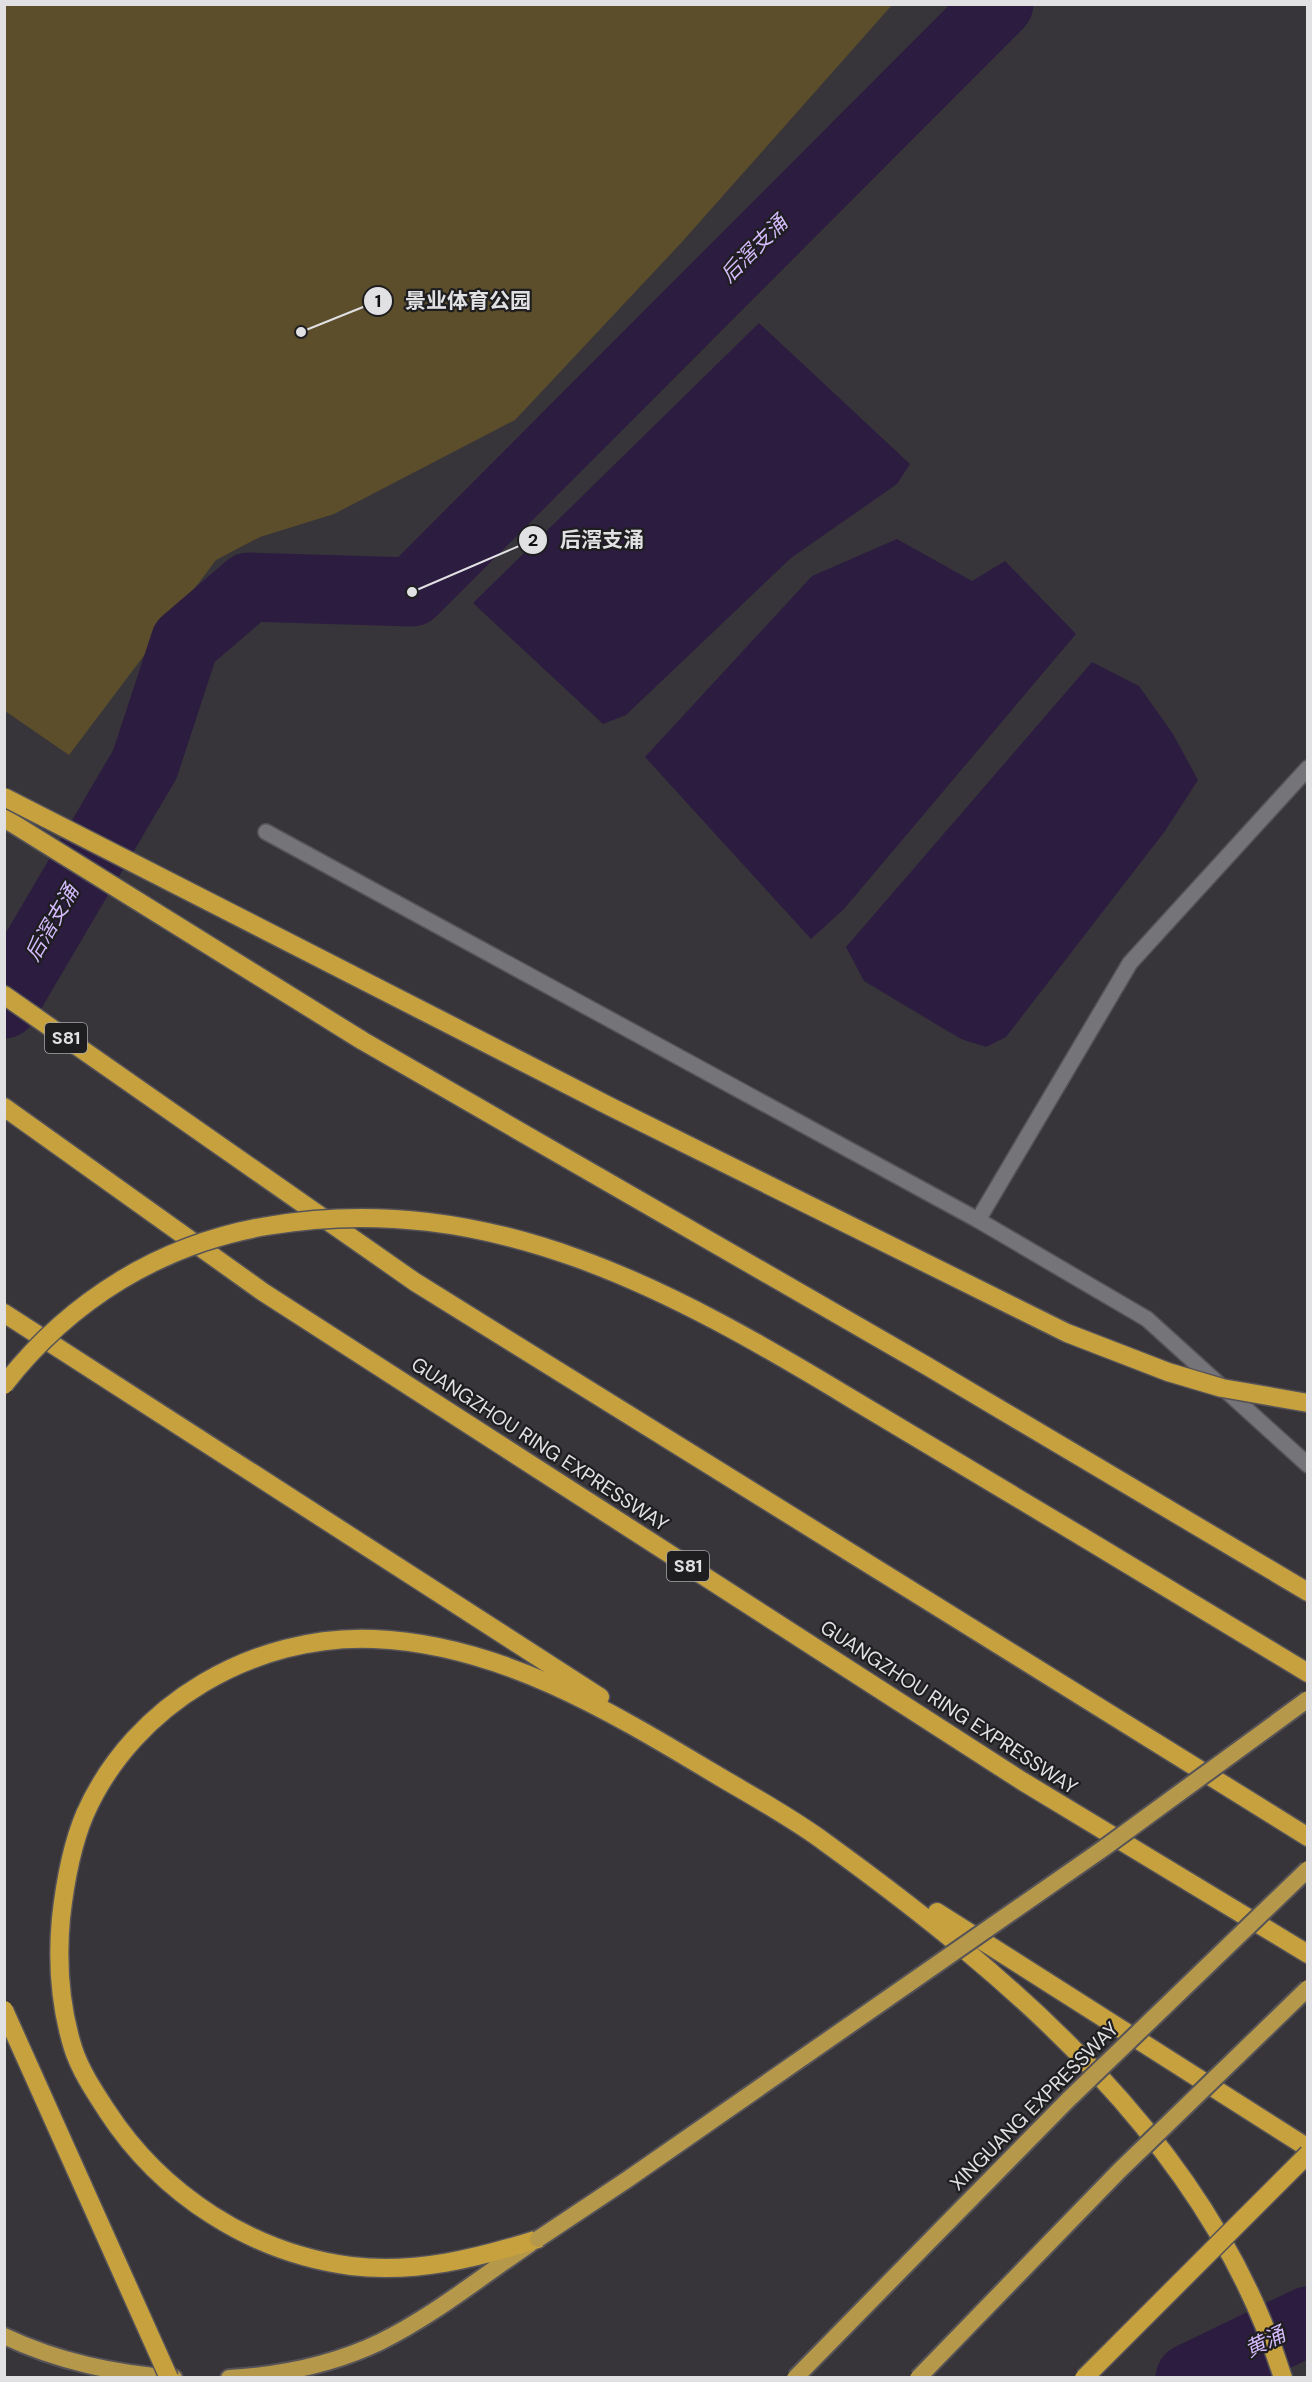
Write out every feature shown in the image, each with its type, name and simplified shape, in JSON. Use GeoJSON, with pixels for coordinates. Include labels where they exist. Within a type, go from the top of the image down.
{"type":"FeatureCollection","features":[{"type":"Feature","properties":{"kind":"highway"},"geometry":{"type":"LineString","coordinates":[[4,797],[622,1112],[1067,1333],[1168,1372],[1222,1388],[1308,1403]]}},
{"type":"Feature","properties":{"kind":"highway"},"geometry":{"type":"LineString","coordinates":[[4,818],[363,1041],[937,1372],[1308,1592]]}},
{"type":"Feature","properties":{"kind":"highway","name":"S81"},"geometry":{"type":"LineString","coordinates":[[4,995],[415,1282],[1308,1837]]}},
{"type":"Feature","properties":{"kind":"highway","name":"GUANGZHOU RING EXPRESSWAY"},"geometry":{"type":"LineString","coordinates":[[4,1107],[283,1305],[1022,1782],[1308,1954]]}},
{"type":"Feature","properties":{"kind":"highway"},"geometry":{"type":"LineString","coordinates":[[4,1385],[34,1349],[92,1297],[136,1270],[177,1250],[239,1230],[297,1221],[346,1217],[447,1223],[506,1235],[556,1250],[611,1271],[724,1324],[1308,1673]]}},
{"type":"Feature","properties":{"kind":"highway"},"geometry":{"type":"LineString","coordinates":[[4,1312],[444,1598],[1308,2148]]}},
{"type":"Feature","properties":{"kind":"highway"},"geometry":{"type":"LineString","coordinates":[[538,2238],[483,2256],[439,2264],[394,2267],[351,2266],[306,2256],[273,2245],[228,2225],[196,2206],[164,2180],[139,2155],[116,2126],[92,2088],[74,2051],[64,2012],[59,1971],[62,1911],[72,1851],[85,1813],[103,1781],[129,1747],[155,1718],[188,1692],[221,1672],[258,1656],[295,1646],[335,1640],[374,1639],[419,1644],[457,1652],[531,1675],[572,1694],[657,1739],[812,1832],[944,1930],[1071,2046],[1124,2104],[1166,2155],[1200,2203],[1234,2262],[1258,2311],[1283,2378]]}},
{"type":"Feature","properties":{"kind":"highway"},"geometry":{"type":"LineString","coordinates":[[230,2378],[287,2371],[332,2361],[380,2342],[423,2317],[628,2179],[1104,1848],[1308,1699]]}},
{"type":"Feature","properties":{"kind":"highway","name":"XINGUANG EXPRESSWAY"},"geometry":{"type":"LineString","coordinates":[[795,2378],[1068,2100],[1308,1869]]}},
{"type":"Feature","properties":{"kind":"highway"},"geometry":{"type":"LineString","coordinates":[[918,2378],[1119,2171],[1308,1988]]}},
{"type":"Feature","properties":{"kind":"highway"},"geometry":{"type":"LineString","coordinates":[[4,2010],[171,2378]]}},
{"type":"Feature","properties":{"kind":"highway"},"geometry":{"type":"LineString","coordinates":[[1084,2378],[1308,2154]]}},
{"type":"Feature","properties":{"kind":"highway"},"geometry":{"type":"LineString","coordinates":[[1098,2378],[1280,2181]]}},
{"type":"Feature","properties":{"kind":"highway"},"geometry":{"type":"LineString","coordinates":[[4,2336],[60,2359],[98,2369],[171,2378]]}},
{"type":"Feature","properties":{"kind":"street"},"geometry":{"type":"LineString","coordinates":[[978,1220],[1130,963],[1308,768]]}},
{"type":"Feature","properties":{"kind":"street"},"geometry":{"type":"LineString","coordinates":[[266,831],[978,1220],[1147,1319],[1308,1465]]}},
{"type":"Feature","properties":{"kind":"shaded area"},"geometry":{"type":"Polygon","coordinates":[[[4,5],[892,5],[681,243],[515,420],[334,514],[260,537],[216,560],[69,755],[5,711],[4,5]]]}},
{"type":"Feature","properties":{"kind":"shaded area"},"geometry":{"type":"Polygon","coordinates":[[[759,323],[910,464],[897,484],[791,558],[626,715],[603,724],[473,603],[759,323]]]}},
{"type":"Feature","properties":{"kind":"shaded area"},"geometry":{"type":"Polygon","coordinates":[[[897,539],[972,581],[1005,561],[1076,634],[844,909],[811,939],[645,757],[812,576],[897,539]]]}},
{"type":"Feature","properties":{"kind":"shaded area"},"geometry":{"type":"Polygon","coordinates":[[[1092,662],[1139,686],[1173,734],[1198,780],[1165,831],[1006,1037],[986,1047],[961,1039],[864,981],[846,947],[1092,662]]]}},
{"type":"Feature","properties":{"kind":"waterway","name":"后滘支涌"},"geometry":{"type":"LineString","coordinates":[[4,1004],[145,764],[185,642],[249,587],[412,592],[999,4]]}},
{"type":"Feature","properties":{"kind":"waterway","name":"黄涌"},"geometry":{"type":"LineString","coordinates":[[1190,2378],[1308,2321]]}},
{"type":"Feature","properties":{"kind":"place","name":"景业体育公园"},"geometry":{"type":"Point","coordinates":[301,332]}},
{"type":"Feature","properties":{"kind":"place","name":"后滘支涌"},"geometry":{"type":"Point","coordinates":[412,592]}}]}
